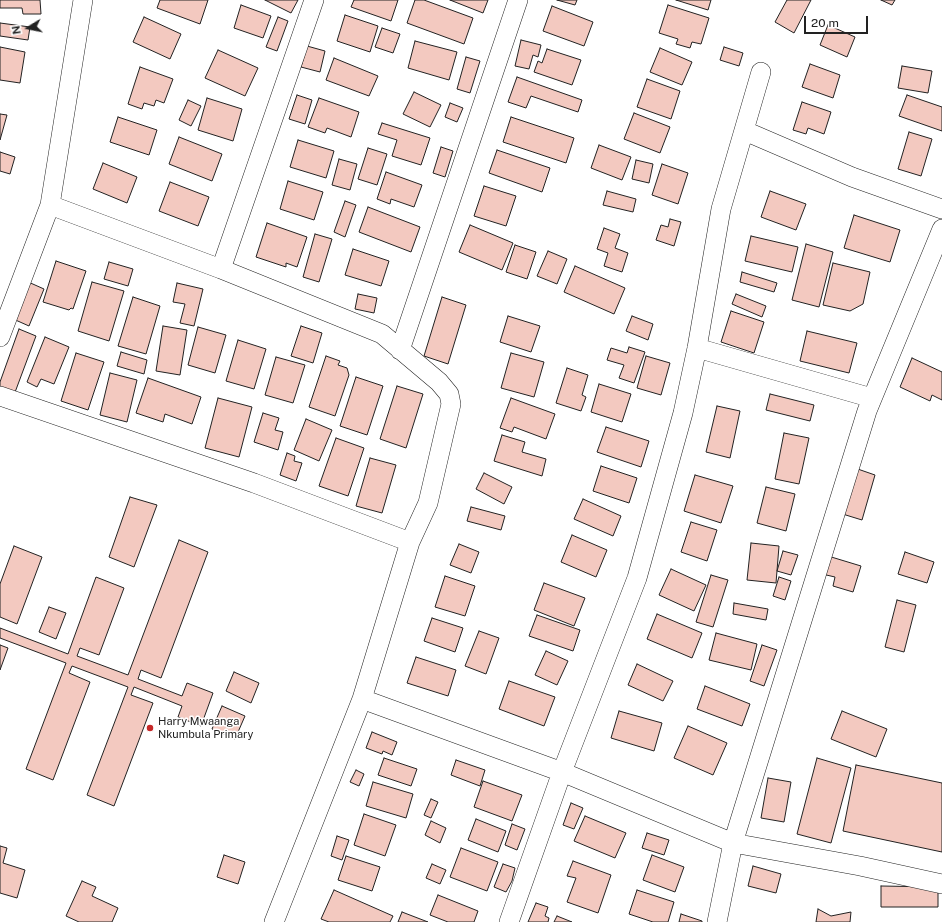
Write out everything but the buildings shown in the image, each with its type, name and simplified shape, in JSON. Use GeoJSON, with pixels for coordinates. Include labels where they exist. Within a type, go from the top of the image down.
{"type":"FeatureCollection","features":[{"type":"Feature","properties":{"kind":"street"},"geometry":{"type":"LineString","coordinates":[[0,337],[50,205],[83,0]]}},
{"type":"Feature","properties":{"kind":"street"},"geometry":{"type":"LineString","coordinates":[[221,269],[314,0]]}},
{"type":"Feature","properties":{"kind":"street"},"geometry":{"type":"LineString","coordinates":[[400,350],[518,0]]}},
{"type":"Feature","properties":{"kind":"street"},"geometry":{"type":"LineString","coordinates":[[509,922],[562,772],[637,578],[683,413],[697,348],[721,209],[761,72]]}},
{"type":"Feature","properties":{"kind":"street"},"geometry":{"type":"LineString","coordinates":[[745,131],[852,176],[942,209]]}},
{"type":"Feature","properties":{"kind":"street"},"geometry":{"type":"LineString","coordinates":[[50,205],[221,269],[382,334],[439,382],[449,394],[451,404],[428,503],[410,542],[362,699],[274,922]]}},
{"type":"Feature","properties":{"kind":"street"},"geometry":{"type":"LineString","coordinates":[[717,922],[733,843],[864,418],[942,229]]}},
{"type":"Feature","properties":{"kind":"street"},"geometry":{"type":"LineString","coordinates":[[697,348],[872,398]]}},
{"type":"Feature","properties":{"kind":"street"},"geometry":{"type":"LineString","coordinates":[[0,396],[254,483],[410,542]]}},
{"type":"Feature","properties":{"kind":"street"},"geometry":{"type":"LineString","coordinates":[[362,699],[562,772],[733,843],[860,866],[942,884]]}},
{"type":"Feature","properties":{"kind":"place","name":"Harry Mwaanga Nkumbula Primary"},"geometry":{"type":"Point","coordinates":[150,728]}}]}
